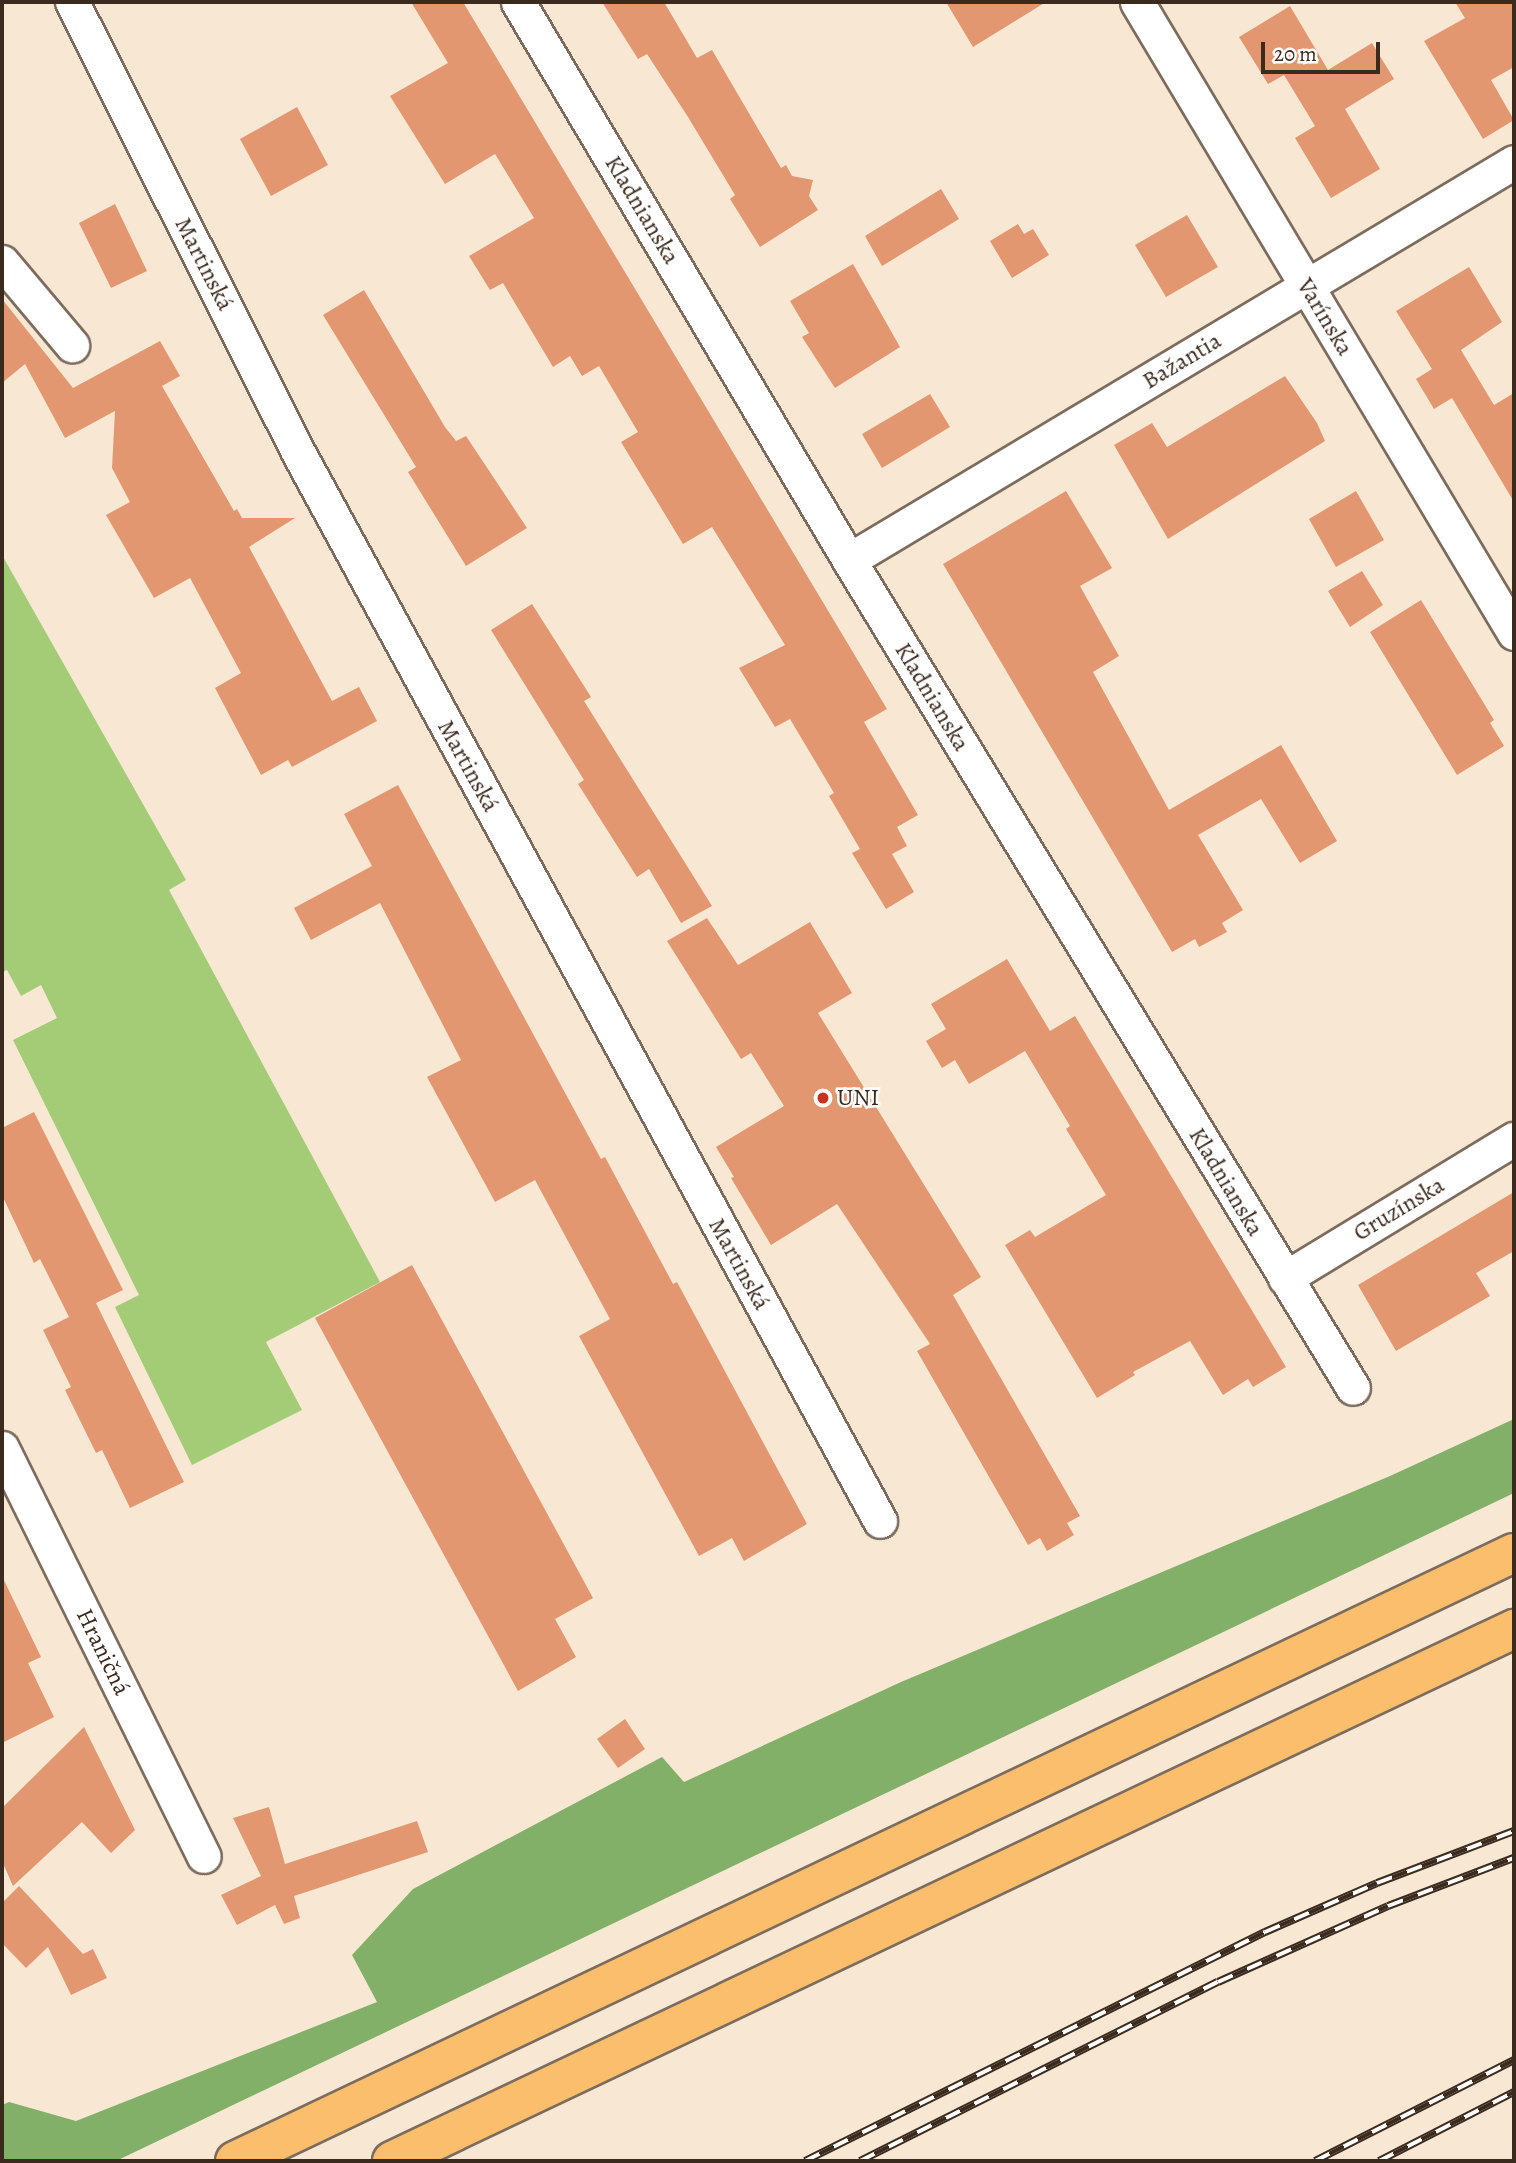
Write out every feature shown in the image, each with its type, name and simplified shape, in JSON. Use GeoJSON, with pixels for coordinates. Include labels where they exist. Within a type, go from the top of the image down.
{"type":"FeatureCollection","features":[{"type":"Feature","properties":{"kind":"highway"},"geometry":{"type":"LineString","coordinates":[[235,2161],[1514,1553]]}},
{"type":"Feature","properties":{"kind":"highway"},"geometry":{"type":"LineString","coordinates":[[392,2161],[1514,1629]]}},
{"type":"Feature","properties":{"kind":"street","name":"Martinská"},"geometry":{"type":"LineString","coordinates":[[72,2],[298,452],[880,1521]]}},
{"type":"Feature","properties":{"kind":"street","name":"Kladnianska"},"geometry":{"type":"LineString","coordinates":[[518,2],[849,560],[1353,1388]]}},
{"type":"Feature","properties":{"kind":"street","name":"Varínska"},"geometry":{"type":"LineString","coordinates":[[1137,2],[1514,633]]}},
{"type":"Feature","properties":{"kind":"street","name":"Bažantia"},"geometry":{"type":"LineString","coordinates":[[849,560],[1514,162]]}},
{"type":"Feature","properties":{"kind":"street"},"geometry":{"type":"LineString","coordinates":[[2,262],[72,345]]}},
{"type":"Feature","properties":{"kind":"street","name":"Gruzínska"},"geometry":{"type":"LineString","coordinates":[[1284,1278],[1514,1139]]}},
{"type":"Feature","properties":{"kind":"street","name":"Hraničná"},"geometry":{"type":"LineString","coordinates":[[2,1448],[204,1856]]}},
{"type":"Feature","properties":{"kind":"green space"},"geometry":{"type":"Polygon","coordinates":[[[2,555],[186,880],[169,890],[380,1282],[266,1342],[302,1410],[192,1465],[115,1307],[139,1295],[13,1040],[57,1018],[41,985],[21,996],[7,970],[2,972],[2,555]]]}},
{"type":"Feature","properties":{"kind":"green space"},"geometry":{"type":"Polygon","coordinates":[[[1514,1419],[1514,1493],[116,2161],[2,2161],[2,2105],[9,2102],[76,2121],[377,2002],[352,1955],[413,1889],[662,1757],[684,1782],[901,1682],[1390,1476],[1514,1419]]]}},
{"type":"Feature","properties":{"kind":"building"},"geometry":{"type":"Polygon","coordinates":[[[411,2],[463,2],[887,709],[864,722],[918,815],[897,827],[907,846],[892,854],[914,892],[886,909],[852,853],[860,849],[829,796],[834,793],[790,719],[775,727],[739,668],[785,645],[712,527],[683,544],[621,442],[638,432],[599,366],[582,376],[570,356],[553,367],[503,283],[490,290],[469,256],[534,218],[495,154],[445,184],[390,96],[448,63],[411,2]]]}},
{"type":"Feature","properties":{"kind":"building"},"geometry":{"type":"Polygon","coordinates":[[[602,2],[664,2],[697,58],[712,50],[781,168],[786,165],[792,176],[813,180],[809,196],[818,210],[760,247],[730,199],[735,195],[688,117],[647,54],[638,59],[602,2]]]}},
{"type":"Feature","properties":{"kind":"building"},"geometry":{"type":"Polygon","coordinates":[[[946,2],[1046,2],[973,47],[946,2]]]}},
{"type":"Feature","properties":{"kind":"building"},"geometry":{"type":"Polygon","coordinates":[[[1455,2],[1514,2],[1514,67],[1491,80],[1514,120],[1483,139],[1424,41],[1465,18],[1455,2]]]}},
{"type":"Feature","properties":{"kind":"building"},"geometry":{"type":"Polygon","coordinates":[[[1290,6],[1328,70],[1372,43],[1394,79],[1345,109],[1380,169],[1331,198],[1295,138],[1315,126],[1284,75],[1268,84],[1239,37],[1290,6]]]}},
{"type":"Feature","properties":{"kind":"building"},"geometry":{"type":"Polygon","coordinates":[[[297,107],[328,165],[271,196],[240,139],[297,107]]]}},
{"type":"Feature","properties":{"kind":"building"},"geometry":{"type":"Polygon","coordinates":[[[941,189],[959,219],[882,266],[865,236],[941,189]]]}},
{"type":"Feature","properties":{"kind":"building"},"geometry":{"type":"Polygon","coordinates":[[[115,204],[147,271],[111,288],[79,223],[115,204]]]}},
{"type":"Feature","properties":{"kind":"building"},"geometry":{"type":"Polygon","coordinates":[[[1187,215],[1218,267],[1166,297],[1135,245],[1187,215]]]}},
{"type":"Feature","properties":{"kind":"building"},"geometry":{"type":"Polygon","coordinates":[[[1018,224],[1024,234],[1033,229],[1049,255],[1012,278],[990,241],[1018,224]]]}},
{"type":"Feature","properties":{"kind":"building"},"geometry":{"type":"Polygon","coordinates":[[[853,264],[900,347],[835,388],[802,337],[809,333],[790,301],[853,264]]]}},
{"type":"Feature","properties":{"kind":"building"},"geometry":{"type":"Polygon","coordinates":[[[1469,267],[1502,322],[1461,350],[1494,405],[1514,393],[1514,502],[1452,398],[1434,409],[1416,379],[1432,369],[1396,311],[1469,267]]]}},
{"type":"Feature","properties":{"kind":"building"},"geometry":{"type":"Polygon","coordinates":[[[364,290],[445,427],[456,441],[466,436],[527,528],[466,566],[408,472],[416,467],[323,315],[364,290]]]}},
{"type":"Feature","properties":{"kind":"building"},"geometry":{"type":"Polygon","coordinates":[[[2,299],[73,388],[160,341],[180,376],[162,386],[234,511],[237,509],[242,518],[295,518],[249,547],[332,701],[359,687],[377,721],[292,767],[288,760],[261,775],[215,688],[241,673],[190,578],[154,598],[106,515],[130,502],[112,468],[115,411],[65,438],[25,364],[2,383],[2,299]]]}},
{"type":"Feature","properties":{"kind":"building"},"geometry":{"type":"Polygon","coordinates":[[[1285,376],[1317,423],[1325,441],[1168,539],[1114,445],[1152,423],[1167,447],[1285,376]]]}},
{"type":"Feature","properties":{"kind":"building"},"geometry":{"type":"Polygon","coordinates":[[[930,394],[950,427],[882,468],[862,434],[930,394]]]}},
{"type":"Feature","properties":{"kind":"building"},"geometry":{"type":"Polygon","coordinates":[[[1066,491],[1112,568],[1080,586],[1119,656],[1093,672],[1169,810],[1281,745],[1337,841],[1300,863],[1261,799],[1198,835],[1243,910],[1222,923],[1227,932],[1199,947],[1195,939],[1172,952],[943,564],[1066,491]]]}},
{"type":"Feature","properties":{"kind":"building"},"geometry":{"type":"Polygon","coordinates":[[[1356,491],[1384,540],[1336,567],[1309,519],[1356,491]]]}},
{"type":"Feature","properties":{"kind":"building"},"geometry":{"type":"Polygon","coordinates":[[[1362,571],[1383,605],[1350,627],[1328,591],[1362,571]]]}},
{"type":"Feature","properties":{"kind":"building"},"geometry":{"type":"Polygon","coordinates":[[[1421,600],[1494,720],[1490,723],[1504,746],[1457,775],[1370,632],[1421,600]]]}},
{"type":"Feature","properties":{"kind":"building"},"geometry":{"type":"Polygon","coordinates":[[[532,604],[591,697],[584,701],[712,906],[681,923],[649,869],[637,877],[578,784],[584,780],[491,630],[532,604]]]}},
{"type":"Feature","properties":{"kind":"building"},"geometry":{"type":"Polygon","coordinates":[[[398,785],[601,1159],[605,1157],[673,1284],[677,1282],[807,1524],[744,1561],[732,1538],[699,1556],[579,1336],[610,1319],[535,1180],[495,1202],[427,1077],[461,1060],[380,903],[311,940],[294,908],[372,866],[344,814],[398,785]]]}},
{"type":"Feature","properties":{"kind":"building"},"geometry":{"type":"Polygon","coordinates":[[[707,918],[738,965],[810,922],[852,993],[818,1013],[981,1277],[953,1295],[1080,1516],[1067,1523],[1074,1535],[1047,1551],[1040,1538],[1028,1545],[917,1351],[930,1344],[837,1204],[771,1245],[731,1178],[734,1177],[716,1147],[784,1106],[751,1053],[741,1059],[667,941],[707,918]]]}},
{"type":"Feature","properties":{"kind":"building"},"geometry":{"type":"Polygon","coordinates":[[[1007,959],[1050,1031],[1075,1016],[1286,1367],[1253,1387],[1248,1379],[1223,1395],[1190,1341],[1133,1372],[1135,1375],[1097,1398],[1005,1245],[1030,1230],[1035,1237],[1106,1195],[1066,1129],[1070,1126],[1025,1051],[969,1084],[955,1060],[942,1068],[926,1041],[946,1029],[931,1004],[1007,959]]]}},
{"type":"Feature","properties":{"kind":"building"},"geometry":{"type":"Polygon","coordinates":[[[34,1112],[123,1290],[96,1303],[184,1482],[130,1508],[102,1450],[96,1453],[65,1390],[71,1387],[43,1330],[69,1317],[40,1259],[34,1263],[2,1195],[2,1128],[34,1112]]]}},
{"type":"Feature","properties":{"kind":"building"},"geometry":{"type":"Polygon","coordinates":[[[1514,1192],[1514,1251],[1476,1273],[1490,1296],[1396,1351],[1358,1285],[1514,1192]]]}},
{"type":"Feature","properties":{"kind":"building"},"geometry":{"type":"Polygon","coordinates":[[[412,1265],[593,1598],[555,1619],[576,1657],[518,1691],[315,1318],[412,1265]]]}},
{"type":"Feature","properties":{"kind":"building"},"geometry":{"type":"Polygon","coordinates":[[[2,1576],[41,1657],[28,1663],[54,1717],[2,1743],[2,1576]]]}},
{"type":"Feature","properties":{"kind":"building"},"geometry":{"type":"Polygon","coordinates":[[[625,1719],[645,1749],[618,1768],[597,1739],[625,1719]]]}},
{"type":"Feature","properties":{"kind":"building"},"geometry":{"type":"Polygon","coordinates":[[[84,1727],[135,1830],[111,1853],[82,1822],[13,1886],[2,1861],[2,1808],[84,1727]]]}},
{"type":"Feature","properties":{"kind":"building"},"geometry":{"type":"Polygon","coordinates":[[[269,1807],[285,1864],[417,1821],[428,1852],[294,1896],[300,1918],[284,1924],[275,1905],[237,1925],[221,1895],[261,1876],[233,1818],[269,1807]]]}},
{"type":"Feature","properties":{"kind":"building"},"geometry":{"type":"Polygon","coordinates":[[[19,1886],[83,1954],[93,1949],[107,1978],[71,1995],[48,1947],[26,1968],[2,1943],[2,1903],[19,1886]]]}},
{"type":"Feature","properties":{"kind":"railway"},"geometry":{"type":"LineString","coordinates":[[805,2161],[1265,1932],[1377,1883],[1514,1831]]}},
{"type":"Feature","properties":{"kind":"railway"},"geometry":{"type":"LineString","coordinates":[[860,2161],[1218,1982],[1388,1906],[1514,1858]]}},
{"type":"Feature","properties":{"kind":"railway"},"geometry":{"type":"LineString","coordinates":[[1315,2161],[1514,2060]]}},
{"type":"Feature","properties":{"kind":"railway"},"geometry":{"type":"LineString","coordinates":[[1379,2161],[1514,2092]]}},
{"type":"Feature","properties":{"kind":"place","name":"UNI"},"geometry":{"type":"Point","coordinates":[823,1098]}}]}
